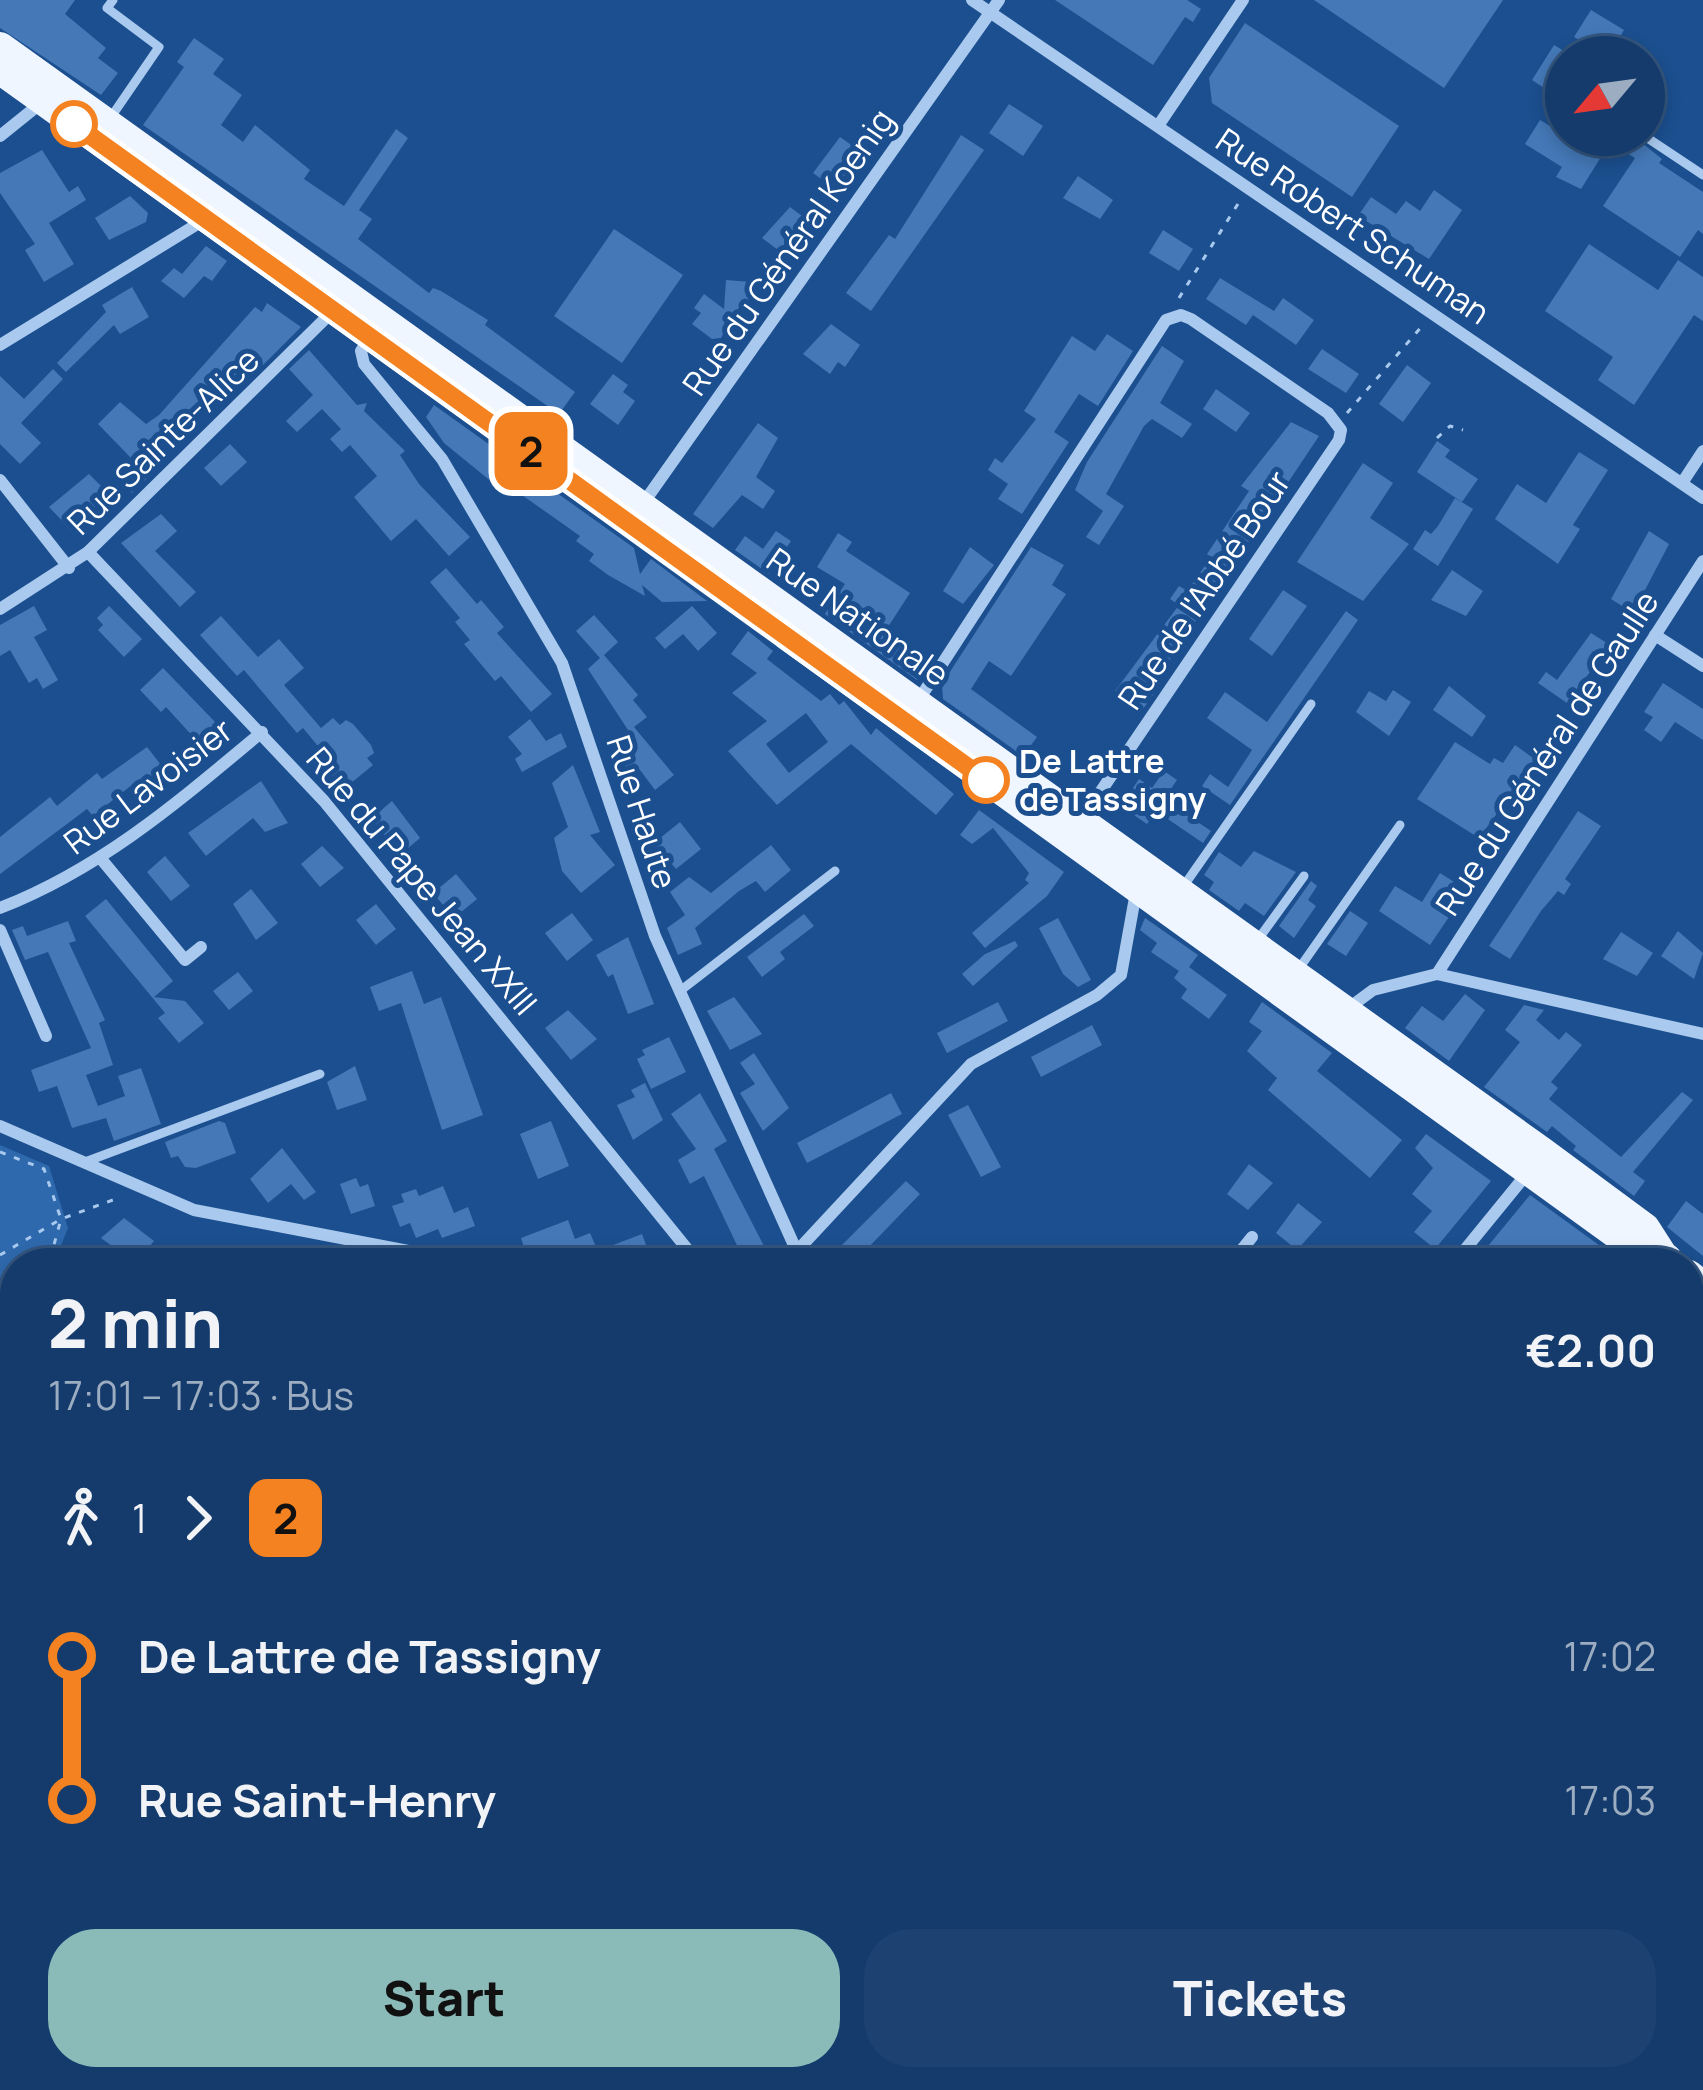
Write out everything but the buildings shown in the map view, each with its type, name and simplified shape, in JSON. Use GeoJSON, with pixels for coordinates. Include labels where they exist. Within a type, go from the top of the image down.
{"type":"FeatureCollection","features":[{"type":"Feature","properties":{"kind":"main road","name":"Rue Nationale"},"geometry":{"type":"LineString","coordinates":[[0,47],[48,91],[1536,1161],[1640,1248]]}},
{"type":"Feature","properties":{"kind":"main road","name":"Rue Nationale"},"geometry":{"type":"LineString","coordinates":[[0,69],[48,91]]}},
{"type":"Feature","properties":{"kind":"street","name":"Rue Robert Schuman"},"geometry":{"type":"LineString","coordinates":[[972,0],[1703,498]]}},
{"type":"Feature","properties":{"kind":"street","name":"Rue du Général Koenig"},"geometry":{"type":"LineString","coordinates":[[636,513],[999,0]]}},
{"type":"Feature","properties":{"kind":"street"},"geometry":{"type":"LineString","coordinates":[[1158,126],[1243,0]]}},
{"type":"Feature","properties":{"kind":"street"},"geometry":{"type":"LineString","coordinates":[[0,136],[48,91]]}},
{"type":"Feature","properties":{"kind":"street"},"geometry":{"type":"LineString","coordinates":[[0,345],[215,211]]}},
{"type":"Feature","properties":{"kind":"street","name":"Rue Sainte-Alice"},"geometry":{"type":"LineString","coordinates":[[0,609],[88,552],[342,303]]}},
{"type":"Feature","properties":{"kind":"street"},"geometry":{"type":"LineString","coordinates":[[910,712],[1172,316],[1191,319],[1340,427]]}},
{"type":"Feature","properties":{"kind":"street","name":"Rue Haute"},"geometry":{"type":"LineString","coordinates":[[376,328],[361,351],[364,364],[394,398],[502,554],[562,663],[655,936],[795,1248]]}},
{"type":"Feature","properties":{"kind":"street"},"geometry":{"type":"LineString","coordinates":[[394,398],[423,360]]}},
{"type":"Feature","properties":{"kind":"street","name":"Rue de l'Abbé Bour"},"geometry":{"type":"LineString","coordinates":[[1074,830],[1340,427]]}},
{"type":"Feature","properties":{"kind":"street"},"geometry":{"type":"LineString","coordinates":[[1682,484],[1703,452]]}},
{"type":"Feature","properties":{"kind":"street"},"geometry":{"type":"LineString","coordinates":[[0,480],[69,568]]}},
{"type":"Feature","properties":{"kind":"street","name":"Rue du Pape Jean XXIII"},"geometry":{"type":"LineString","coordinates":[[88,552],[262,732],[380,868],[686,1248]]}},
{"type":"Feature","properties":{"kind":"street","name":"Rue du Général de Gaulle"},"geometry":{"type":"LineString","coordinates":[[1437,974],[1703,561]]}},
{"type":"Feature","properties":{"kind":"street"},"geometry":{"type":"LineString","coordinates":[[1655,635],[1703,666]]}},
{"type":"Feature","properties":{"kind":"street","name":"Rue Lavoisier"},"geometry":{"type":"LineString","coordinates":[[0,908],[57,886],[102,860],[262,732]]}},
{"type":"Feature","properties":{"kind":"street"},"geometry":{"type":"LineString","coordinates":[[102,860],[185,960],[201,946]]}},
{"type":"Feature","properties":{"kind":"street"},"geometry":{"type":"LineString","coordinates":[[807,1248],[971,1064],[1121,975],[1142,879]]}},
{"type":"Feature","properties":{"kind":"street"},"geometry":{"type":"LineString","coordinates":[[0,930],[46,1036]]}},
{"type":"Feature","properties":{"kind":"street"},"geometry":{"type":"LineString","coordinates":[[1336,1020],[1372,989],[1437,974],[1703,1034]]}},
{"type":"Feature","properties":{"kind":"street"},"geometry":{"type":"LineString","coordinates":[[0,1126],[194,1210],[384,1248]]}},
{"type":"Feature","properties":{"kind":"street"},"geometry":{"type":"LineString","coordinates":[[1466,1248],[1536,1161]]}},
{"type":"Feature","properties":{"kind":"street"},"geometry":{"type":"LineString","coordinates":[[1244,1248],[1252,1238]]}},
{"type":"Feature","properties":{"kind":"lane"},"geometry":{"type":"LineString","coordinates":[[102,130],[159,47],[107,8],[113,0]]}},
{"type":"Feature","properties":{"kind":"lane"},"geometry":{"type":"LineString","coordinates":[[1665,150],[1703,175]]}},
{"type":"Feature","properties":{"kind":"lane"},"geometry":{"type":"LineString","coordinates":[[1173,902],[1311,704]]}},
{"type":"Feature","properties":{"kind":"lane"},"geometry":{"type":"LineString","coordinates":[[1288,984],[1400,825]]}},
{"type":"Feature","properties":{"kind":"lane"},"geometry":{"type":"LineString","coordinates":[[680,991],[835,871]]}},
{"type":"Feature","properties":{"kind":"lane"},"geometry":{"type":"LineString","coordinates":[[1247,955],[1304,876]]}},
{"type":"Feature","properties":{"kind":"lane"},"geometry":{"type":"LineString","coordinates":[[85,1162],[320,1074]]}},
{"type":"Feature","properties":{"kind":"path"},"geometry":{"type":"LineString","coordinates":[[1172,316],[1248,188]]}},
{"type":"Feature","properties":{"kind":"path"},"geometry":{"type":"LineString","coordinates":[[1340,427],[1433,314]]}},
{"type":"Feature","properties":{"kind":"path"},"geometry":{"type":"LineString","coordinates":[[1437,438],[1450,426],[1463,430]]}},
{"type":"Feature","properties":{"kind":"path"},"geometry":{"type":"LineString","coordinates":[[0,1151],[44,1169],[62,1219],[53,1248]]}},
{"type":"Feature","properties":{"kind":"path"},"geometry":{"type":"LineString","coordinates":[[12,1248],[62,1219],[146,1188]]}},
{"type":"Feature","properties":{"kind":"shaded area"},"geometry":{"type":"Polygon","coordinates":[[[0,1145],[49,1166],[68,1228],[60,1248],[0,1248],[0,1145]]]}},
{"type":"Feature","properties":{"kind":"bus line","name":"2"},"geometry":{"type":"LineString","coordinates":[[74,124],[986,780]]}},
{"type":"Feature","properties":{"kind":"place","name":"De Lattre de Tassigny"},"geometry":{"type":"Point","coordinates":[986,780]}}]}
